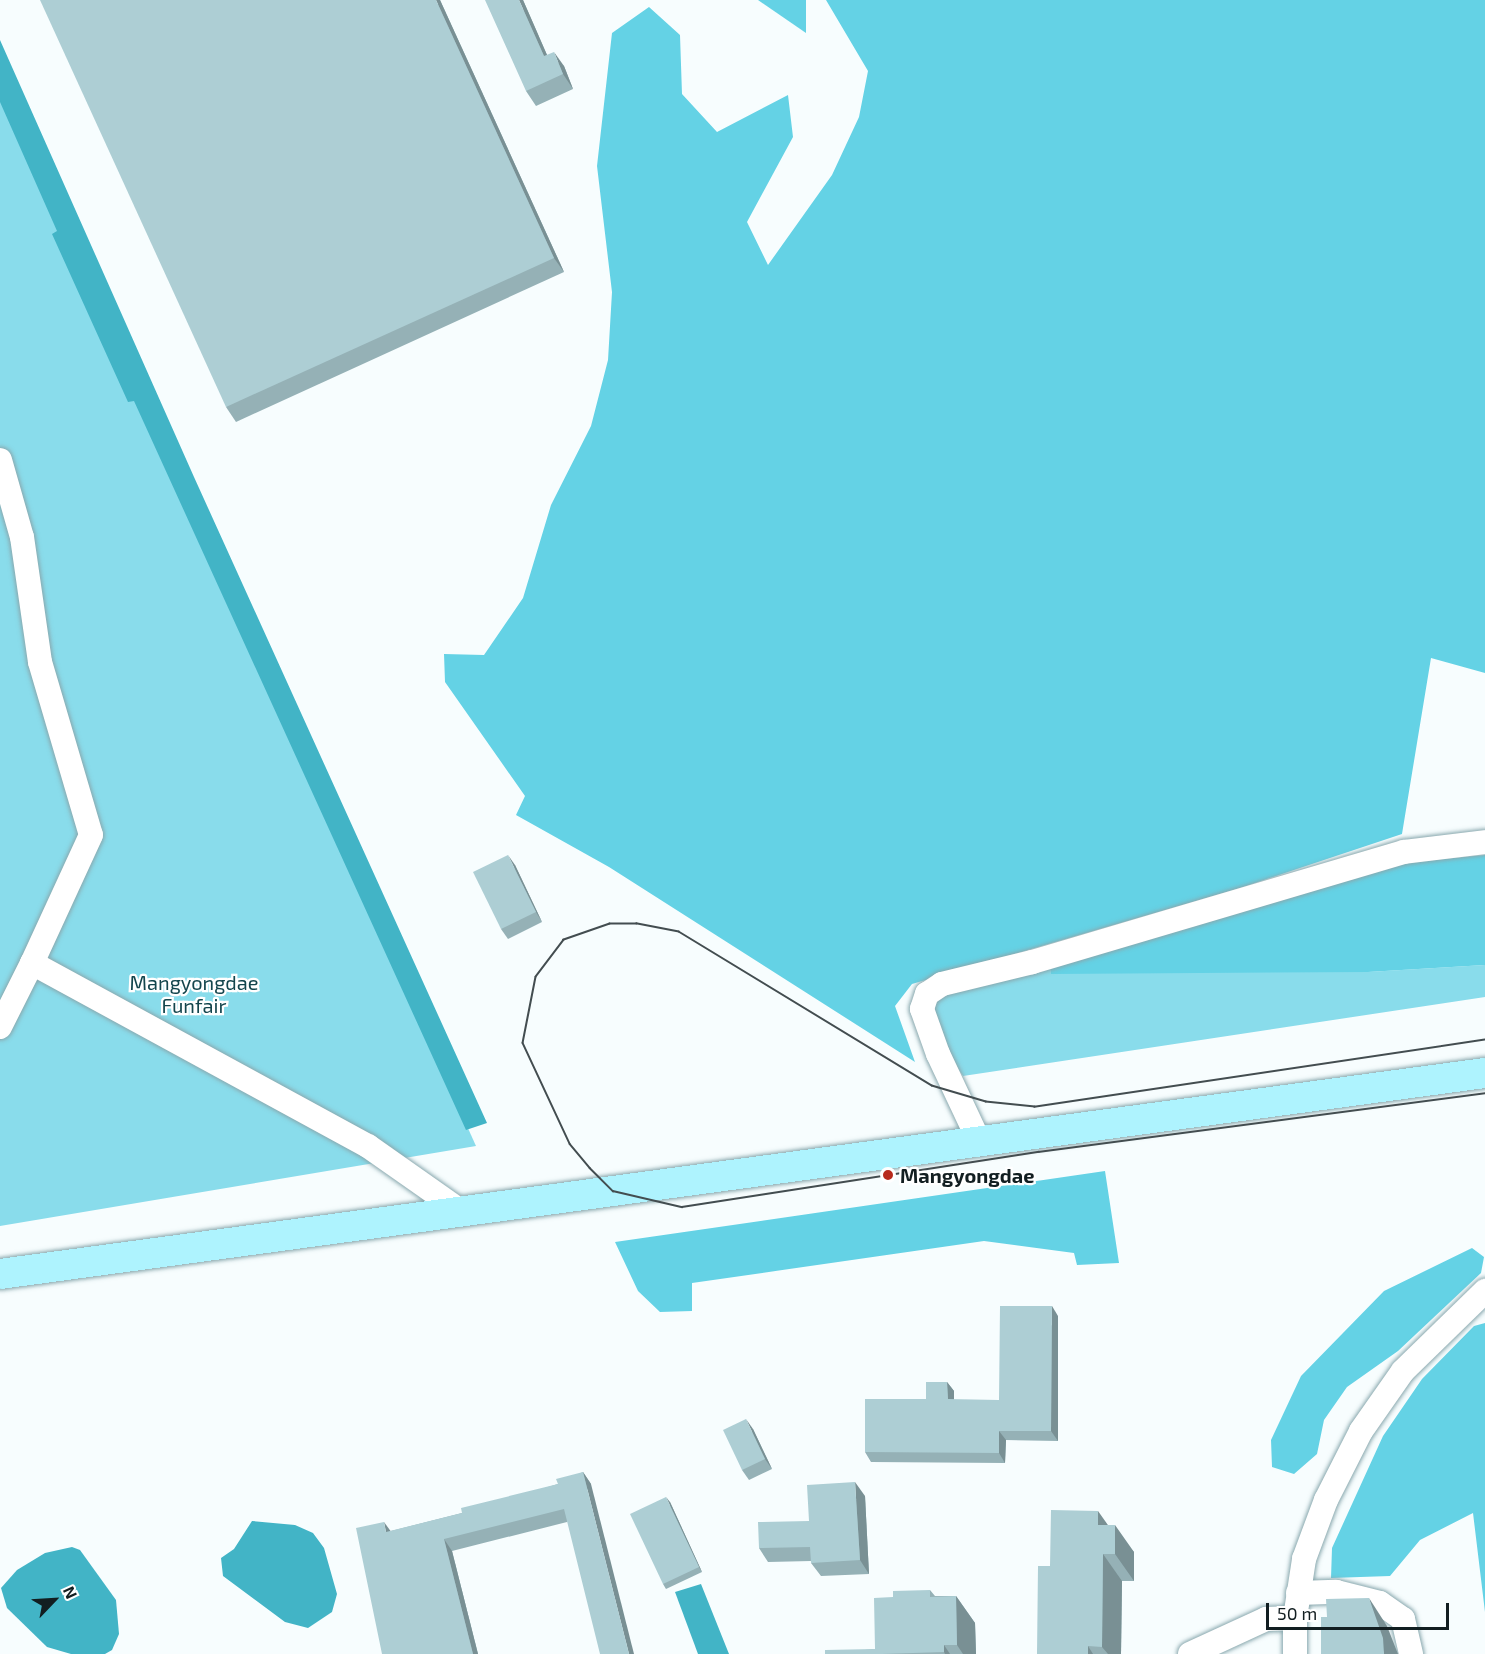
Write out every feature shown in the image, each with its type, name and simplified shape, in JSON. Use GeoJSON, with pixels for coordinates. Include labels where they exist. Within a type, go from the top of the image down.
{"type":"FeatureCollection","features":[{"type":"Feature","properties":{"kind":"main road"},"geometry":{"type":"LineString","coordinates":[[0,1274],[1485,1073]]}},
{"type":"Feature","properties":{"kind":"street"},"geometry":{"type":"LineString","coordinates":[[0,460],[22,537],[40,662],[91,835],[0,1027]]}},
{"type":"Feature","properties":{"kind":"street"},"geometry":{"type":"LineString","coordinates":[[979,1141],[938,1054],[922,1009],[927,994],[942,984],[1032,962],[1394,855],[1485,842]]}},
{"type":"Feature","properties":{"kind":"street"},"geometry":{"type":"LineString","coordinates":[[32,963],[368,1146],[462,1212]]}},
{"type":"Feature","properties":{"kind":"street"},"geometry":{"type":"LineString","coordinates":[[1295,1654],[1295,1618],[1304,1559],[1326,1500],[1361,1431],[1403,1371],[1485,1292]]}},
{"type":"Feature","properties":{"kind":"street"},"geometry":{"type":"LineString","coordinates":[[1298,1593],[1336,1592],[1380,1602],[1404,1618],[1411,1654]]}},
{"type":"Feature","properties":{"kind":"street"},"geometry":{"type":"LineString","coordinates":[[1190,1654],[1220,1637],[1266,1619],[1295,1618]]}},
{"type":"Feature","properties":{"kind":"green space","name":"Mangyongdae Funfair"},"geometry":{"type":"Polygon","coordinates":[[[0,90],[476,1146],[0,1226],[0,90]]]}},
{"type":"Feature","properties":{"kind":"green space"},"geometry":{"type":"Polygon","coordinates":[[[1051,965],[1368,972],[1485,965],[1485,997],[963,1076],[937,1037],[933,994],[1051,965]]]}},
{"type":"Feature","properties":{"kind":"shaded area"},"geometry":{"type":"Polygon","coordinates":[[[758,0],[806,0],[806,33],[758,0]]]}},
{"type":"Feature","properties":{"kind":"shaded area"},"geometry":{"type":"Polygon","coordinates":[[[826,0],[1485,0],[1485,673],[1431,658],[1402,834],[1240,888],[912,984],[895,1006],[915,1062],[609,867],[516,815],[525,796],[445,682],[444,654],[484,655],[523,598],[551,505],[591,426],[608,360],[612,292],[597,166],[612,33],[649,7],[680,35],[682,94],[717,132],[788,95],[793,137],[747,222],[768,265],[832,175],[859,117],[868,71],[826,0]]]}},
{"type":"Feature","properties":{"kind":"shaded area"},"geometry":{"type":"Polygon","coordinates":[[[0,40],[194,477],[487,1123],[466,1130],[134,401],[128,402],[52,234],[57,231],[0,102],[0,40]]]}},
{"type":"Feature","properties":{"kind":"shaded area"},"geometry":{"type":"Polygon","coordinates":[[[1485,855],[1485,965],[1368,972],[1051,974],[1051,965],[1402,863],[1485,855]]]}},
{"type":"Feature","properties":{"kind":"shaded area"},"geometry":{"type":"Polygon","coordinates":[[[1105,1171],[1119,1263],[1077,1265],[1074,1253],[984,1241],[692,1283],[692,1311],[660,1312],[638,1291],[615,1242],[1105,1171]]]}},
{"type":"Feature","properties":{"kind":"shaded area"},"geometry":{"type":"Polygon","coordinates":[[[1472,1248],[1484,1257],[1481,1273],[1398,1351],[1347,1387],[1324,1420],[1317,1454],[1294,1474],[1272,1467],[1271,1440],[1301,1376],[1384,1291],[1472,1248]]]}},
{"type":"Feature","properties":{"kind":"shaded area"},"geometry":{"type":"Polygon","coordinates":[[[1485,1323],[1485,1612],[1473,1513],[1420,1540],[1390,1576],[1331,1578],[1332,1548],[1383,1436],[1422,1379],[1474,1326],[1485,1323]]]}},
{"type":"Feature","properties":{"kind":"shaded area"},"geometry":{"type":"Polygon","coordinates":[[[252,1521],[295,1525],[313,1533],[324,1548],[337,1594],[332,1612],[308,1628],[285,1622],[223,1576],[221,1558],[234,1549],[252,1521]]]}},
{"type":"Feature","properties":{"kind":"shaded area"},"geometry":{"type":"Polygon","coordinates":[[[72,1547],[80,1550],[116,1600],[119,1634],[112,1650],[105,1654],[71,1654],[47,1647],[7,1608],[1,1588],[17,1570],[45,1553],[72,1547]]]}},
{"type":"Feature","properties":{"kind":"shaded area"},"geometry":{"type":"Polygon","coordinates":[[[701,1584],[729,1654],[698,1654],[675,1592],[701,1584]]]}},
{"type":"Feature","properties":{"kind":"building"},"geometry":{"type":"Polygon","coordinates":[[[40,0],[436,0],[554,258],[226,407],[40,0]]]}},
{"type":"Feature","properties":{"kind":"building"},"geometry":{"type":"Polygon","coordinates":[[[485,0],[519,0],[544,56],[554,52],[563,74],[526,91],[485,0]]]}},
{"type":"Feature","properties":{"kind":"building"},"geometry":{"type":"Polygon","coordinates":[[[508,855],[536,912],[501,929],[473,872],[508,855]]]}},
{"type":"Feature","properties":{"kind":"building"},"geometry":{"type":"Polygon","coordinates":[[[1000,1306],[1052,1306],[1051,1431],[999,1431],[999,1453],[865,1452],[865,1399],[926,1399],[926,1382],[947,1382],[948,1399],[999,1400],[1000,1306]]]}},
{"type":"Feature","properties":{"kind":"building"},"geometry":{"type":"Polygon","coordinates":[[[746,1419],[765,1459],[742,1470],[723,1430],[746,1419]]]}},
{"type":"Feature","properties":{"kind":"building"},"geometry":{"type":"Polygon","coordinates":[[[583,1472],[629,1654],[600,1654],[564,1509],[444,1539],[473,1654],[382,1654],[356,1528],[384,1522],[386,1532],[462,1513],[461,1508],[558,1484],[556,1479],[583,1472]]]}},
{"type":"Feature","properties":{"kind":"building"},"geometry":{"type":"Polygon","coordinates":[[[855,1482],[860,1560],[811,1563],[810,1547],[759,1548],[758,1522],[809,1521],[807,1485],[855,1482]]]}},
{"type":"Feature","properties":{"kind":"building"},"geometry":{"type":"Polygon","coordinates":[[[666,1497],[699,1567],[663,1584],[630,1514],[666,1497]]]}},
{"type":"Feature","properties":{"kind":"building"},"geometry":{"type":"Polygon","coordinates":[[[1051,1510],[1098,1511],[1098,1525],[1115,1525],[1115,1554],[1103,1554],[1102,1647],[1088,1646],[1088,1654],[1037,1654],[1038,1566],[1050,1566],[1051,1510]]]}},
{"type":"Feature","properties":{"kind":"building"},"geometry":{"type":"Polygon","coordinates":[[[930,1590],[930,1597],[956,1596],[957,1645],[944,1645],[944,1652],[825,1654],[825,1650],[875,1649],[874,1598],[893,1597],[893,1591],[930,1590]]]}},
{"type":"Feature","properties":{"kind":"building"},"geometry":{"type":"Polygon","coordinates":[[[1369,1598],[1383,1638],[1384,1654],[1321,1654],[1321,1617],[1327,1617],[1326,1599],[1369,1598]]]}},
{"type":"Feature","properties":{"kind":"tram line"},"geometry":{"type":"LineString","coordinates":[[1485,1040],[1035,1107],[986,1102],[932,1086],[679,932],[637,924],[610,924],[564,940],[536,977],[523,1043],[570,1144],[590,1168],[613,1191],[682,1207],[1039,1152],[1485,1093]]}},
{"type":"Feature","properties":{"kind":"place","name":"Mangyongdae"},"geometry":{"type":"Point","coordinates":[888,1175]}}]}
